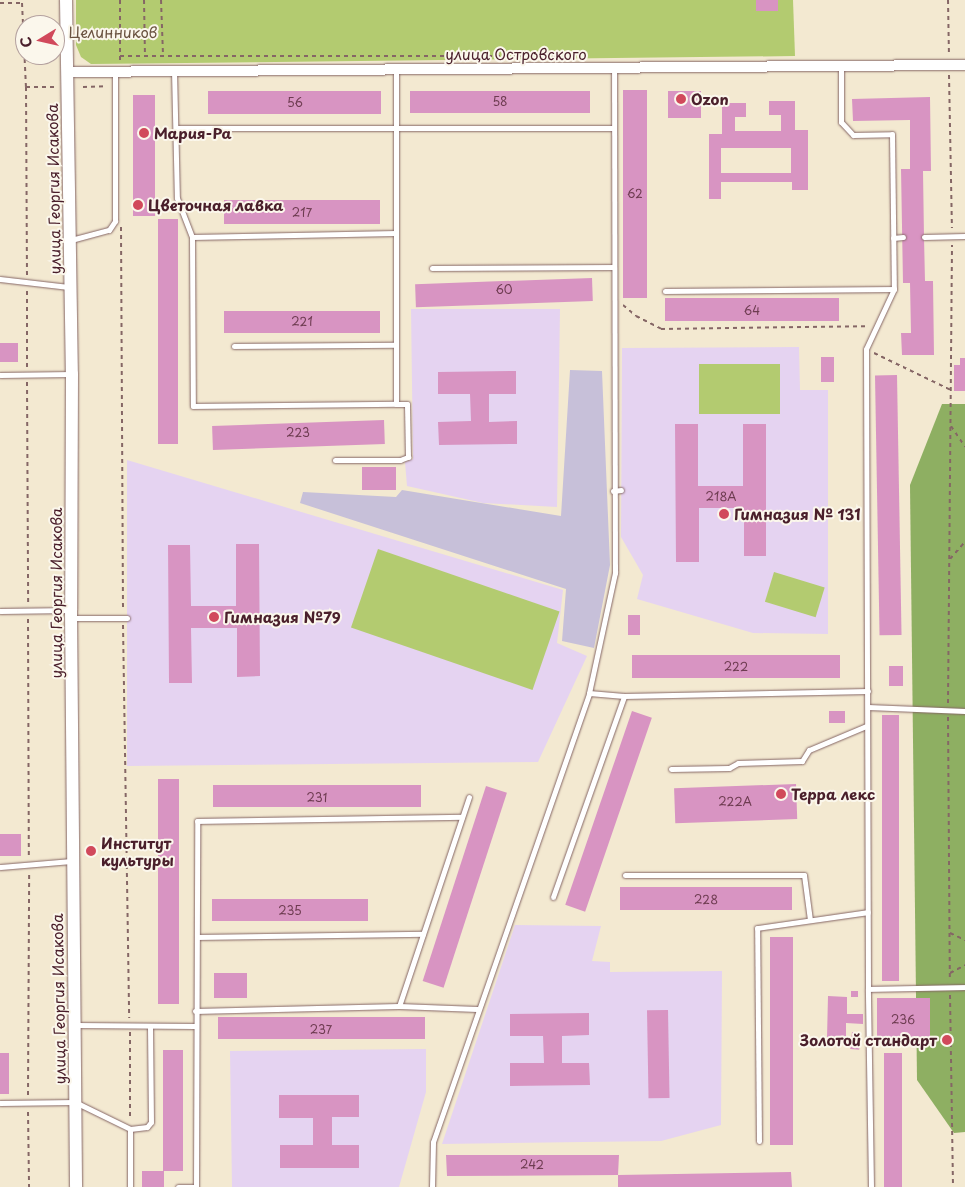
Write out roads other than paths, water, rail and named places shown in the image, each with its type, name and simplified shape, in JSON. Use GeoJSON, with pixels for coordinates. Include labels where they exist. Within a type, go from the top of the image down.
{"type":"FeatureCollection","features":[{"type":"Feature","properties":{"kind":"street","name":"улица Георгия Исакова"},"geometry":{"type":"LineString","coordinates":[[66,0],[71,240],[71,614],[76,1187]]}},
{"type":"Feature","properties":{"kind":"street","name":"улица Островского"},"geometry":{"type":"LineString","coordinates":[[68,72],[965,65]]}},
{"type":"Feature","properties":{"kind":"lane"},"geometry":{"type":"LineString","coordinates":[[841,66],[841,122],[853,135],[892,134],[894,289],[866,349],[868,691],[866,726],[871,1187]]}},
{"type":"Feature","properties":{"kind":"lane"},"geometry":{"type":"LineString","coordinates":[[432,1187],[432,1142],[589,693],[614,573],[614,68]]}},
{"type":"Feature","properties":{"kind":"lane"},"geometry":{"type":"LineString","coordinates":[[174,70],[177,198],[192,236],[193,406],[407,404],[408,457],[400,460],[335,460]]}},
{"type":"Feature","properties":{"kind":"lane"},"geometry":{"type":"LineString","coordinates":[[396,70],[396,404]]}},
{"type":"Feature","properties":{"kind":"lane"},"geometry":{"type":"LineString","coordinates":[[71,240],[109,230],[115,221],[115,86],[118,71]]}},
{"type":"Feature","properties":{"kind":"lane"},"geometry":{"type":"LineString","coordinates":[[176,128],[614,128]]}},
{"type":"Feature","properties":{"kind":"lane"},"geometry":{"type":"LineString","coordinates":[[192,236],[396,233]]}},
{"type":"Feature","properties":{"kind":"lane"},"geometry":{"type":"LineString","coordinates":[[924,237],[965,236]]}},
{"type":"Feature","properties":{"kind":"lane"},"geometry":{"type":"LineString","coordinates":[[893,238],[903,237]]}},
{"type":"Feature","properties":{"kind":"lane"},"geometry":{"type":"LineString","coordinates":[[432,268],[614,267]]}},
{"type":"Feature","properties":{"kind":"lane"},"geometry":{"type":"LineString","coordinates":[[0,279],[71,287]]}},
{"type":"Feature","properties":{"kind":"lane"},"geometry":{"type":"LineString","coordinates":[[665,291],[894,289]]}},
{"type":"Feature","properties":{"kind":"lane"},"geometry":{"type":"LineString","coordinates":[[234,346],[396,345]]}},
{"type":"Feature","properties":{"kind":"lane"},"geometry":{"type":"LineString","coordinates":[[0,375],[72,374]]}},
{"type":"Feature","properties":{"kind":"lane"},"geometry":{"type":"LineString","coordinates":[[613,490],[621,490]]}},
{"type":"Feature","properties":{"kind":"lane"},"geometry":{"type":"LineString","coordinates":[[0,611],[28,611],[125,618]]}},
{"type":"Feature","properties":{"kind":"lane"},"geometry":{"type":"LineString","coordinates":[[589,693],[624,696],[868,691]]}},
{"type":"Feature","properties":{"kind":"lane"},"geometry":{"type":"LineString","coordinates":[[553,897],[624,696]]}},
{"type":"Feature","properties":{"kind":"lane"},"geometry":{"type":"LineString","coordinates":[[868,708],[965,710]]}},
{"type":"Feature","properties":{"kind":"lane"},"geometry":{"type":"LineString","coordinates":[[671,769],[729,768],[738,763],[802,761],[809,750],[866,726]]}},
{"type":"Feature","properties":{"kind":"lane"},"geometry":{"type":"LineString","coordinates":[[399,1006],[469,797]]}},
{"type":"Feature","properties":{"kind":"lane"},"geometry":{"type":"LineString","coordinates":[[178,1187],[196,1187],[197,821],[462,817]]}},
{"type":"Feature","properties":{"kind":"lane"},"geometry":{"type":"LineString","coordinates":[[0,867],[73,861]]}},
{"type":"Feature","properties":{"kind":"lane"},"geometry":{"type":"LineString","coordinates":[[625,875],[804,875],[810,920]]}},
{"type":"Feature","properties":{"kind":"lane"},"geometry":{"type":"LineString","coordinates":[[759,1140],[757,928],[868,912]]}},
{"type":"Feature","properties":{"kind":"lane"},"geometry":{"type":"LineString","coordinates":[[198,937],[423,934]]}},
{"type":"Feature","properties":{"kind":"lane"},"geometry":{"type":"LineString","coordinates":[[868,989],[965,987]]}},
{"type":"Feature","properties":{"kind":"lane"},"geometry":{"type":"LineString","coordinates":[[195,1011],[399,1006],[478,1009]]}},
{"type":"Feature","properties":{"kind":"lane"},"geometry":{"type":"LineString","coordinates":[[75,1026],[195,1026]]}},
{"type":"Feature","properties":{"kind":"lane"},"geometry":{"type":"LineString","coordinates":[[0,1103],[75,1102],[130,1129],[147,1127],[152,1122],[150,1026]]}},
{"type":"Feature","properties":{"kind":"lane"},"geometry":{"type":"LineString","coordinates":[[130,1129],[130,1187]]}},
{"type":"Feature","properties":{"kind":"place","name":"Ozon"},"geometry":{"type":"Point","coordinates":[681,99]}},
{"type":"Feature","properties":{"kind":"place","name":"Мария-Ра"},"geometry":{"type":"Point","coordinates":[144,133]}},
{"type":"Feature","properties":{"kind":"place","name":"Цветочная лавка"},"geometry":{"type":"Point","coordinates":[138,205]}},
{"type":"Feature","properties":{"kind":"place","name":"Гимназия № 131"},"geometry":{"type":"Point","coordinates":[724,514]}},
{"type":"Feature","properties":{"kind":"place","name":"Гимназия №79"},"geometry":{"type":"Point","coordinates":[214,617]}},
{"type":"Feature","properties":{"kind":"place","name":"Терра лекс"},"geometry":{"type":"Point","coordinates":[781,794]}},
{"type":"Feature","properties":{"kind":"place","name":"Институт культуры"},"geometry":{"type":"Point","coordinates":[91,851]}},
{"type":"Feature","properties":{"kind":"place","name":"Золотой стандарт"},"geometry":{"type":"Point","coordinates":[947,1040]}},
{"type":"Feature","properties":{"kind":"park label","name":"Целинников"},"geometry":{"type":"Point","coordinates":[113,32]}}]}
